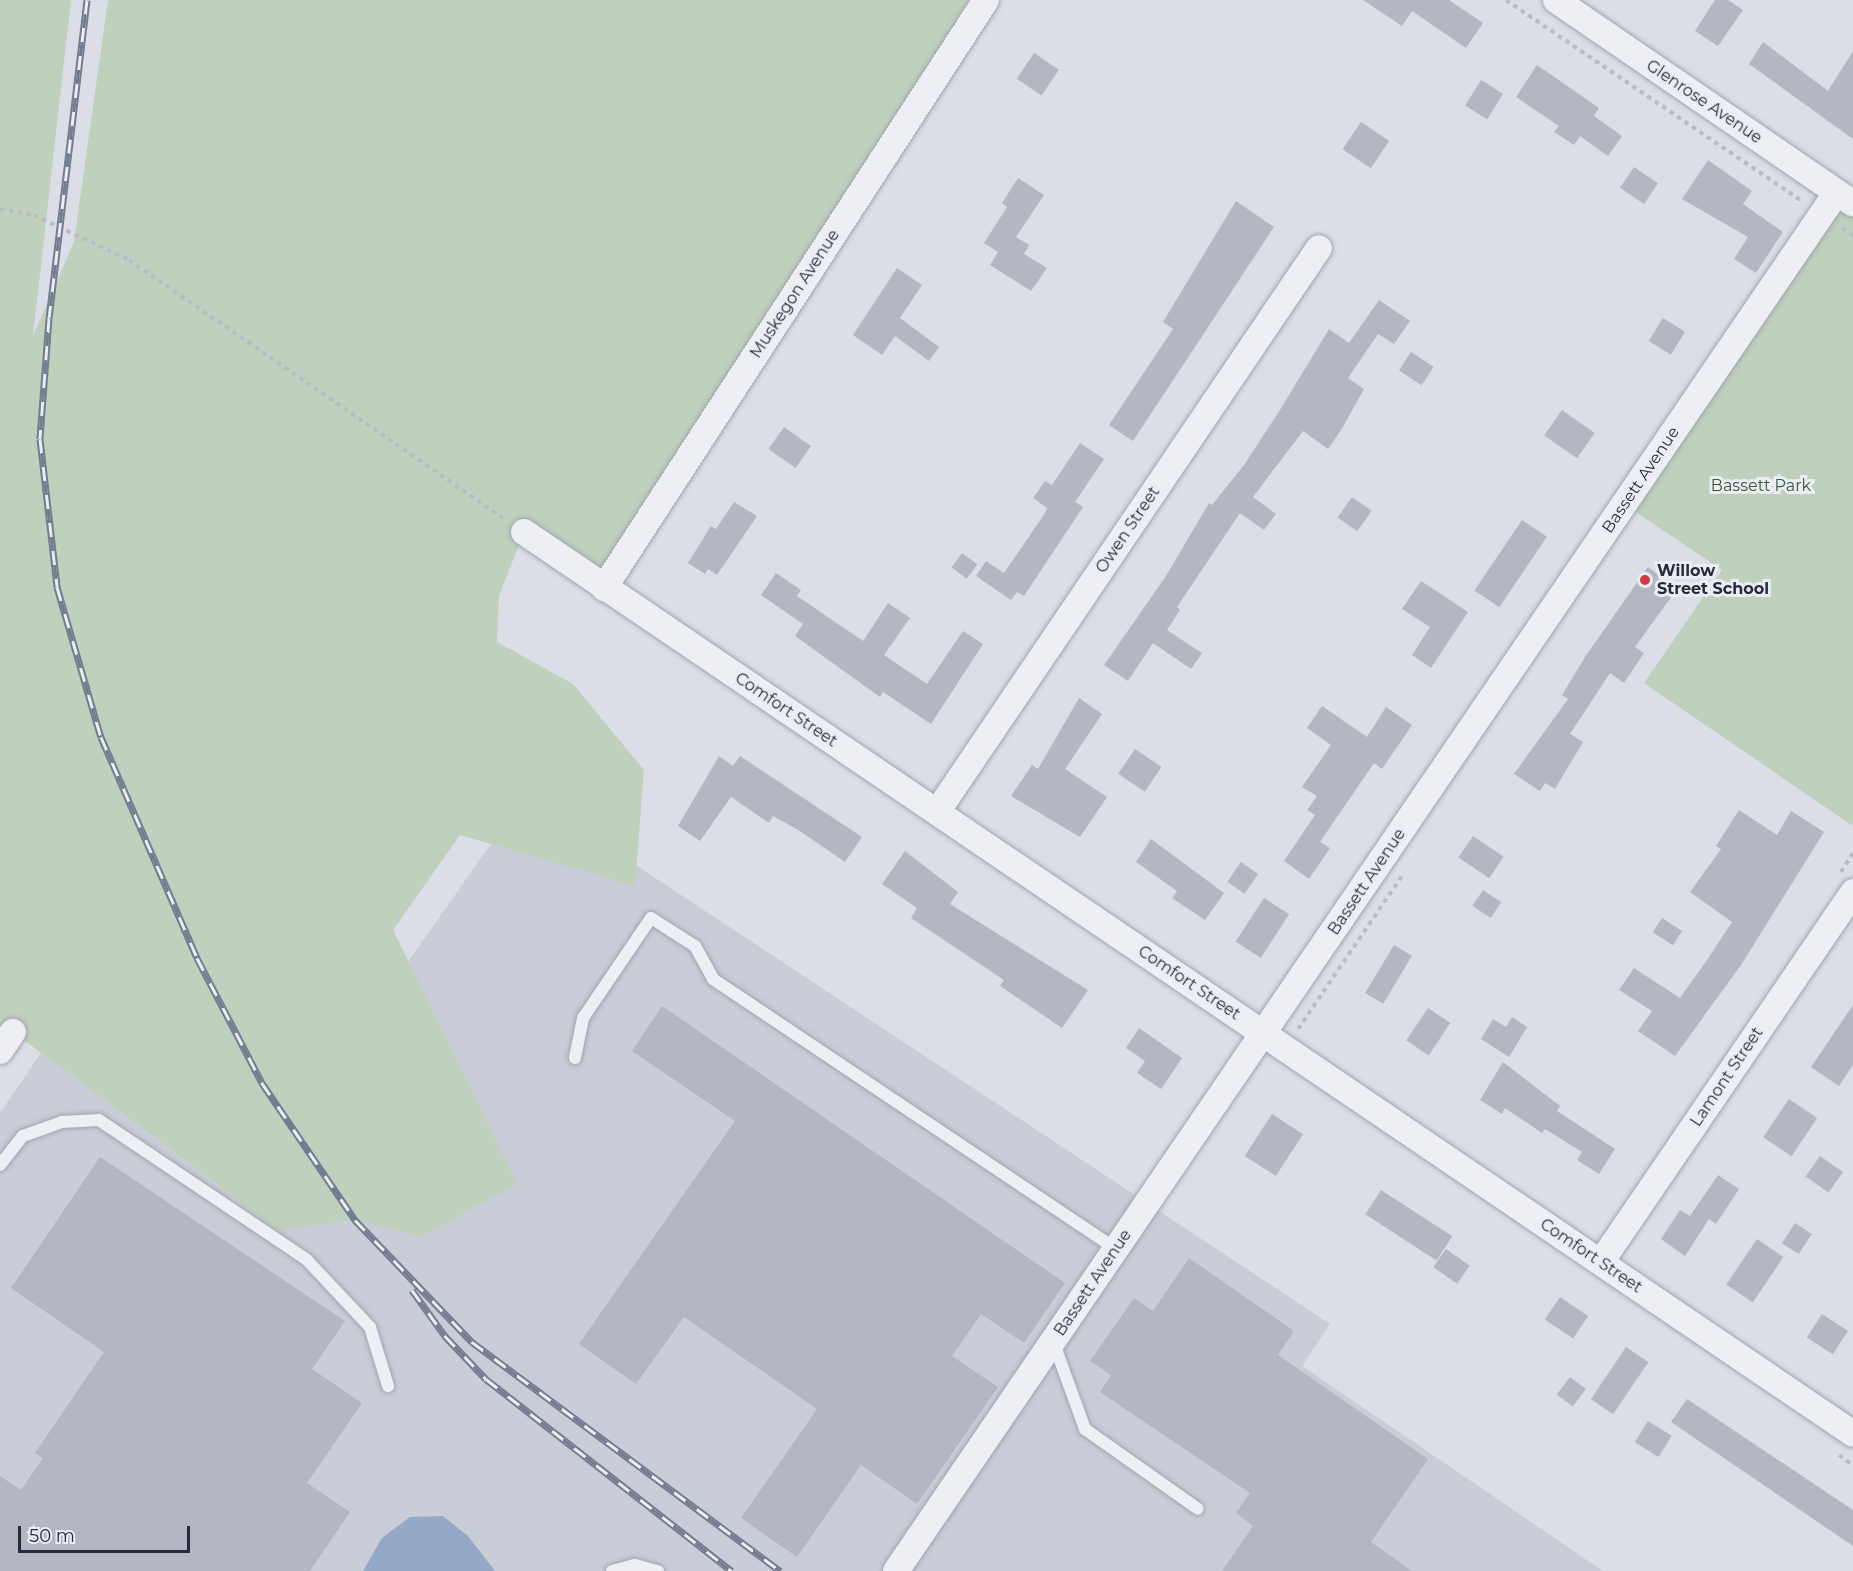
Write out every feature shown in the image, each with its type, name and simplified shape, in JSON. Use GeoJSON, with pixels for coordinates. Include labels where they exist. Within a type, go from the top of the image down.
{"type":"FeatureCollection","features":[{"type":"Feature","properties":{"kind":"street","name":"Muskegon Avenue"},"geometry":{"type":"LineString","coordinates":[[604,588],[986,0]]}},
{"type":"Feature","properties":{"kind":"street","name":"Glenrose Avenue"},"geometry":{"type":"LineString","coordinates":[[1556,0],[1845,198]]}},
{"type":"Feature","properties":{"kind":"street","name":"Bassett Avenue"},"geometry":{"type":"LineString","coordinates":[[896,1571],[1822,214],[1845,198]]}},
{"type":"Feature","properties":{"kind":"street","name":"Owen Street"},"geometry":{"type":"LineString","coordinates":[[937,812],[1319,248]]}},
{"type":"Feature","properties":{"kind":"street","name":"Comfort Street"},"geometry":{"type":"LineString","coordinates":[[524,532],[1853,1434]]}},
{"type":"Feature","properties":{"kind":"street","name":"Lamont Street"},"geometry":{"type":"LineString","coordinates":[[1601,1262],[1853,892]]}},
{"type":"Feature","properties":{"kind":"lane"},"geometry":{"type":"LineString","coordinates":[[575,1058],[583,1018],[651,918],[695,946],[713,979],[1116,1250]]}},
{"type":"Feature","properties":{"kind":"lane"},"geometry":{"type":"LineString","coordinates":[[0,1165],[23,1136],[62,1122],[99,1120],[307,1260],[370,1327],[388,1386]]}},
{"type":"Feature","properties":{"kind":"lane"},"geometry":{"type":"LineString","coordinates":[[1053,1341],[1084,1429],[1198,1509]]}},
{"type":"Feature","properties":{"kind":"lane"},"geometry":{"type":"LineString","coordinates":[[612,1571],[635,1565],[658,1571]]}},
{"type":"Feature","properties":{"kind":"path"},"geometry":{"type":"LineString","coordinates":[[1506,0],[1853,236]]}},
{"type":"Feature","properties":{"kind":"path"},"geometry":{"type":"LineString","coordinates":[[0,209],[34,215],[129,260],[524,532]]}},
{"type":"Feature","properties":{"kind":"shaded area"},"geometry":{"type":"Polygon","coordinates":[[[527,793],[1330,1324],[1302,1366],[1603,1571],[0,1571],[0,1113],[41,1053],[239,1201],[527,793]]]}},
{"type":"Feature","properties":{"kind":"green space"},"geometry":{"type":"Polygon","coordinates":[[[0,0],[71,0],[33,336],[74,242],[108,0],[969,0],[956,20],[968,28],[604,588],[524,532],[499,596],[497,642],[573,684],[644,770],[635,886],[460,835],[393,930],[517,1184],[422,1236],[355,1220],[278,1230],[13,1032],[0,1029],[0,0]]]}},
{"type":"Feature","properties":{"kind":"green space","name":"Bassett Park"},"geometry":{"type":"Polygon","coordinates":[[[1842,206],[1853,214],[1853,826],[1644,683],[1722,570],[1633,510],[1842,206]]]}},
{"type":"Feature","properties":{"kind":"water"},"geometry":{"type":"Polygon","coordinates":[[[443,1516],[468,1536],[495,1571],[363,1571],[382,1538],[410,1517],[443,1516]]]}},
{"type":"Feature","properties":{"kind":"building"},"geometry":{"type":"Polygon","coordinates":[[[1363,0],[1449,0],[1483,23],[1466,48],[1412,11],[1402,26],[1363,0]]]}},
{"type":"Feature","properties":{"kind":"building"},"geometry":{"type":"Polygon","coordinates":[[[1715,0],[1728,0],[1743,10],[1718,46],[1695,31],[1715,0]]]}},
{"type":"Feature","properties":{"kind":"building"},"geometry":{"type":"Polygon","coordinates":[[[1763,42],[1828,91],[1853,51],[1853,139],[1749,64],[1763,42]]]}},
{"type":"Feature","properties":{"kind":"building"},"geometry":{"type":"Polygon","coordinates":[[[1034,53],[1059,70],[1042,95],[1017,79],[1034,53]]]}},
{"type":"Feature","properties":{"kind":"building"},"geometry":{"type":"Polygon","coordinates":[[[1537,65],[1599,108],[1594,116],[1622,136],[1608,156],[1580,136],[1574,145],[1554,132],[1559,126],[1516,97],[1537,65]]]}},
{"type":"Feature","properties":{"kind":"building"},"geometry":{"type":"Polygon","coordinates":[[[1481,80],[1503,94],[1487,119],[1465,105],[1481,80]]]}},
{"type":"Feature","properties":{"kind":"building"},"geometry":{"type":"Polygon","coordinates":[[[1361,122],[1389,141],[1371,168],[1343,149],[1361,122]]]}},
{"type":"Feature","properties":{"kind":"building"},"geometry":{"type":"Polygon","coordinates":[[[1708,160],[1752,191],[1743,204],[1783,232],[1756,273],[1734,259],[1748,237],[1682,199],[1708,160]]]}},
{"type":"Feature","properties":{"kind":"building"},"geometry":{"type":"Polygon","coordinates":[[[1634,167],[1658,183],[1644,204],[1620,188],[1634,167]]]}},
{"type":"Feature","properties":{"kind":"building"},"geometry":{"type":"Polygon","coordinates":[[[1018,178],[1044,195],[1016,237],[1029,245],[1024,254],[1047,268],[1031,291],[990,265],[998,252],[984,243],[1007,207],[1002,203],[1018,178]]]}},
{"type":"Feature","properties":{"kind":"building"},"geometry":{"type":"Polygon","coordinates":[[[1236,201],[1274,227],[1133,441],[1109,425],[1173,329],[1163,322],[1236,201]]]}},
{"type":"Feature","properties":{"kind":"building"},"geometry":{"type":"Polygon","coordinates":[[[897,268],[922,285],[900,318],[939,347],[929,361],[895,336],[882,355],[853,335],[897,268]]]}},
{"type":"Feature","properties":{"kind":"building"},"geometry":{"type":"Polygon","coordinates":[[[1379,300],[1410,321],[1394,344],[1378,334],[1348,378],[1364,389],[1341,430],[1328,449],[1303,431],[1253,497],[1276,514],[1264,530],[1240,513],[1177,607],[1180,610],[1167,630],[1202,653],[1191,669],[1153,643],[1128,681],[1104,665],[1166,576],[1209,503],[1212,505],[1244,465],[1329,329],[1349,343],[1379,300]]]}},
{"type":"Feature","properties":{"kind":"building"},"geometry":{"type":"Polygon","coordinates":[[[1663,318],[1685,332],[1671,355],[1649,341],[1663,318]]]}},
{"type":"Feature","properties":{"kind":"building"},"geometry":{"type":"Polygon","coordinates":[[[1411,352],[1434,367],[1422,385],[1399,370],[1411,352]]]}},
{"type":"Feature","properties":{"kind":"building"},"geometry":{"type":"Polygon","coordinates":[[[1562,410],[1595,433],[1577,458],[1544,435],[1562,410]]]}},
{"type":"Feature","properties":{"kind":"building"},"geometry":{"type":"Polygon","coordinates":[[[784,427],[811,446],[796,468],[769,449],[784,427]]]}},
{"type":"Feature","properties":{"kind":"building"},"geometry":{"type":"Polygon","coordinates":[[[1080,443],[1104,459],[1075,502],[1083,507],[1024,596],[1017,592],[1011,600],[976,576],[986,561],[1004,573],[1047,508],[1033,498],[1045,481],[1052,485],[1080,443]]]}},
{"type":"Feature","properties":{"kind":"building"},"geometry":{"type":"Polygon","coordinates":[[[1352,497],[1372,511],[1357,531],[1338,517],[1352,497]]]}},
{"type":"Feature","properties":{"kind":"building"},"geometry":{"type":"Polygon","coordinates":[[[734,502],[757,516],[717,575],[708,569],[705,574],[688,563],[711,526],[716,529],[734,502]]]}},
{"type":"Feature","properties":{"kind":"building"},"geometry":{"type":"Polygon","coordinates":[[[1522,520],[1547,537],[1499,607],[1474,590],[1522,520]]]}},
{"type":"Feature","properties":{"kind":"building"},"geometry":{"type":"Polygon","coordinates":[[[962,553],[977,564],[967,579],[951,568],[962,553]]]}},
{"type":"Feature","properties":{"kind":"building"},"geometry":{"type":"Polygon","coordinates":[[[1648,567],[1677,589],[1635,647],[1644,653],[1624,683],[1610,673],[1570,734],[1583,742],[1555,789],[1545,783],[1540,791],[1514,774],[1568,699],[1562,695],[1585,657],[1648,567]]]}},
{"type":"Feature","properties":{"kind":"building"},"geometry":{"type":"Polygon","coordinates":[[[776,573],[801,590],[797,596],[863,641],[888,603],[910,618],[884,655],[927,684],[963,631],[983,644],[931,724],[883,692],[880,697],[795,636],[803,624],[761,595],[776,573]]]}},
{"type":"Feature","properties":{"kind":"building"},"geometry":{"type":"Polygon","coordinates":[[[1421,581],[1468,612],[1431,668],[1412,655],[1430,627],[1402,609],[1421,581]]]}},
{"type":"Feature","properties":{"kind":"building"},"geometry":{"type":"Polygon","coordinates":[[[1079,698],[1102,714],[1065,769],[1107,797],[1080,837],[1011,796],[1032,765],[1038,769],[1079,698]]]}},
{"type":"Feature","properties":{"kind":"building"},"geometry":{"type":"Polygon","coordinates":[[[1322,706],[1367,737],[1386,707],[1412,725],[1382,769],[1374,763],[1320,842],[1330,848],[1309,879],[1284,861],[1315,815],[1307,810],[1317,796],[1302,787],[1331,745],[1307,728],[1322,706]]]}},
{"type":"Feature","properties":{"kind":"building"},"geometry":{"type":"Polygon","coordinates":[[[1135,749],[1162,767],[1145,792],[1118,774],[1135,749]]]}},
{"type":"Feature","properties":{"kind":"building"},"geometry":{"type":"Polygon","coordinates":[[[719,756],[733,766],[740,756],[862,837],[845,862],[800,831],[773,816],[769,823],[731,797],[700,841],[678,826],[719,756]]]}},
{"type":"Feature","properties":{"kind":"building"},"geometry":{"type":"Polygon","coordinates":[[[1739,810],[1777,835],[1791,811],[1824,832],[1741,965],[1675,1056],[1638,1031],[1652,1011],[1619,990],[1634,968],[1680,998],[1707,960],[1732,922],[1690,892],[1721,849],[1716,846],[1739,810]]]}},
{"type":"Feature","properties":{"kind":"building"},"geometry":{"type":"Polygon","coordinates":[[[1473,836],[1504,857],[1489,878],[1458,858],[1473,836]]]}},
{"type":"Feature","properties":{"kind":"building"},"geometry":{"type":"Polygon","coordinates":[[[1151,839],[1224,893],[1205,920],[1172,898],[1177,891],[1136,862],[1151,839]]]}},
{"type":"Feature","properties":{"kind":"building"},"geometry":{"type":"Polygon","coordinates":[[[905,851],[958,892],[950,904],[1088,990],[1062,1028],[1000,986],[1004,980],[911,918],[917,908],[882,884],[905,851]]]}},
{"type":"Feature","properties":{"kind":"building"},"geometry":{"type":"Polygon","coordinates":[[[1241,862],[1258,874],[1244,894],[1227,882],[1241,862]]]}},
{"type":"Feature","properties":{"kind":"building"},"geometry":{"type":"Polygon","coordinates":[[[1483,890],[1501,902],[1491,918],[1472,906],[1483,890]]]}},
{"type":"Feature","properties":{"kind":"building"},"geometry":{"type":"Polygon","coordinates":[[[1264,898],[1289,914],[1261,958],[1236,942],[1264,898]]]}},
{"type":"Feature","properties":{"kind":"building"},"geometry":{"type":"Polygon","coordinates":[[[1662,918],[1682,931],[1673,945],[1653,932],[1662,918]]]}},
{"type":"Feature","properties":{"kind":"building"},"geometry":{"type":"Polygon","coordinates":[[[1394,945],[1412,956],[1383,1004],[1365,993],[1394,945]]]}},
{"type":"Feature","properties":{"kind":"building"},"geometry":{"type":"Polygon","coordinates":[[[1853,1005],[1853,1065],[1839,1086],[1811,1067],[1853,1005]]]}},
{"type":"Feature","properties":{"kind":"building"},"geometry":{"type":"Polygon","coordinates":[[[662,1006],[1065,1283],[1024,1343],[981,1314],[952,1356],[998,1387],[917,1504],[861,1465],[797,1557],[741,1518],[817,1409],[684,1317],[636,1384],[579,1344],[735,1121],[632,1051],[662,1006]]]}},
{"type":"Feature","properties":{"kind":"building"},"geometry":{"type":"Polygon","coordinates":[[[1428,1008],[1450,1023],[1429,1055],[1406,1040],[1428,1008]]]}},
{"type":"Feature","properties":{"kind":"building"},"geometry":{"type":"Polygon","coordinates":[[[1512,1017],[1527,1027],[1509,1057],[1481,1039],[1493,1019],[1506,1027],[1512,1017]]]}},
{"type":"Feature","properties":{"kind":"building"},"geometry":{"type":"Polygon","coordinates":[[[1139,1028],[1182,1058],[1161,1089],[1137,1073],[1145,1061],[1126,1048],[1139,1028]]]}},
{"type":"Feature","properties":{"kind":"building"},"geometry":{"type":"Polygon","coordinates":[[[1503,1062],[1560,1106],[1557,1111],[1615,1149],[1599,1174],[1577,1160],[1582,1152],[1545,1129],[1542,1133],[1505,1108],[1502,1114],[1480,1100],[1503,1062]]]}},
{"type":"Feature","properties":{"kind":"building"},"geometry":{"type":"Polygon","coordinates":[[[1789,1099],[1817,1118],[1791,1156],[1763,1137],[1789,1099]]]}},
{"type":"Feature","properties":{"kind":"building"},"geometry":{"type":"Polygon","coordinates":[[[1272,1114],[1303,1134],[1276,1176],[1245,1156],[1272,1114]]]}},
{"type":"Feature","properties":{"kind":"building"},"geometry":{"type":"Polygon","coordinates":[[[1820,1156],[1843,1172],[1829,1193],[1806,1176],[1820,1156]]]}},
{"type":"Feature","properties":{"kind":"building"},"geometry":{"type":"Polygon","coordinates":[[[100,1157],[345,1321],[312,1369],[362,1403],[307,1483],[350,1512],[310,1571],[0,1571],[0,1476],[21,1490],[43,1458],[35,1453],[104,1352],[11,1288],[100,1157]]]}},
{"type":"Feature","properties":{"kind":"building"},"geometry":{"type":"Polygon","coordinates":[[[1718,1175],[1739,1189],[1716,1224],[1709,1219],[1685,1256],[1661,1239],[1680,1210],[1690,1216],[1718,1175]]]}},
{"type":"Feature","properties":{"kind":"building"},"geometry":{"type":"Polygon","coordinates":[[[1381,1190],[1452,1236],[1436,1261],[1365,1214],[1381,1190]]]}},
{"type":"Feature","properties":{"kind":"building"},"geometry":{"type":"Polygon","coordinates":[[[1795,1223],[1812,1234],[1799,1254],[1782,1243],[1795,1223]]]}},
{"type":"Feature","properties":{"kind":"building"},"geometry":{"type":"Polygon","coordinates":[[[1757,1239],[1784,1257],[1753,1302],[1726,1285],[1757,1239]]]}},
{"type":"Feature","properties":{"kind":"building"},"geometry":{"type":"Polygon","coordinates":[[[1446,1249],[1470,1266],[1457,1284],[1433,1267],[1446,1249]]]}},
{"type":"Feature","properties":{"kind":"building"},"geometry":{"type":"Polygon","coordinates":[[[1189,1258],[1294,1331],[1278,1355],[1428,1459],[1371,1542],[1412,1571],[1222,1571],[1253,1526],[1236,1513],[1250,1493],[1100,1392],[1111,1375],[1090,1361],[1134,1298],[1153,1311],[1189,1258]]]}},
{"type":"Feature","properties":{"kind":"building"},"geometry":{"type":"Polygon","coordinates":[[[1560,1297],[1588,1316],[1573,1338],[1545,1319],[1560,1297]]]}},
{"type":"Feature","properties":{"kind":"building"},"geometry":{"type":"Polygon","coordinates":[[[1822,1314],[1848,1331],[1833,1354],[1807,1337],[1822,1314]]]}},
{"type":"Feature","properties":{"kind":"building"},"geometry":{"type":"Polygon","coordinates":[[[1626,1347],[1648,1362],[1613,1414],[1591,1399],[1626,1347]]]}},
{"type":"Feature","properties":{"kind":"building"},"geometry":{"type":"Polygon","coordinates":[[[1570,1377],[1586,1389],[1573,1407],[1557,1395],[1570,1377]]]}},
{"type":"Feature","properties":{"kind":"building"},"geometry":{"type":"Polygon","coordinates":[[[1687,1399],[1853,1510],[1853,1546],[1671,1422],[1687,1399]]]}},
{"type":"Feature","properties":{"kind":"building"},"geometry":{"type":"Polygon","coordinates":[[[1648,1421],[1672,1436],[1658,1457],[1635,1442],[1648,1421]]]}},
{"type":"Feature","properties":{"kind":"railway"},"geometry":{"type":"LineString","coordinates":[[87,0],[49,318],[40,439],[57,587],[101,737],[197,958],[262,1083],[355,1220],[472,1342],[780,1571]]}},
{"type":"Feature","properties":{"kind":"railway"},"geometry":{"type":"LineString","coordinates":[[412,1290],[445,1336],[486,1379],[732,1571]]}},
{"type":"Feature","properties":{"kind":"place","name":"Willow Street School"},"geometry":{"type":"Point","coordinates":[1645,580]}}]}
